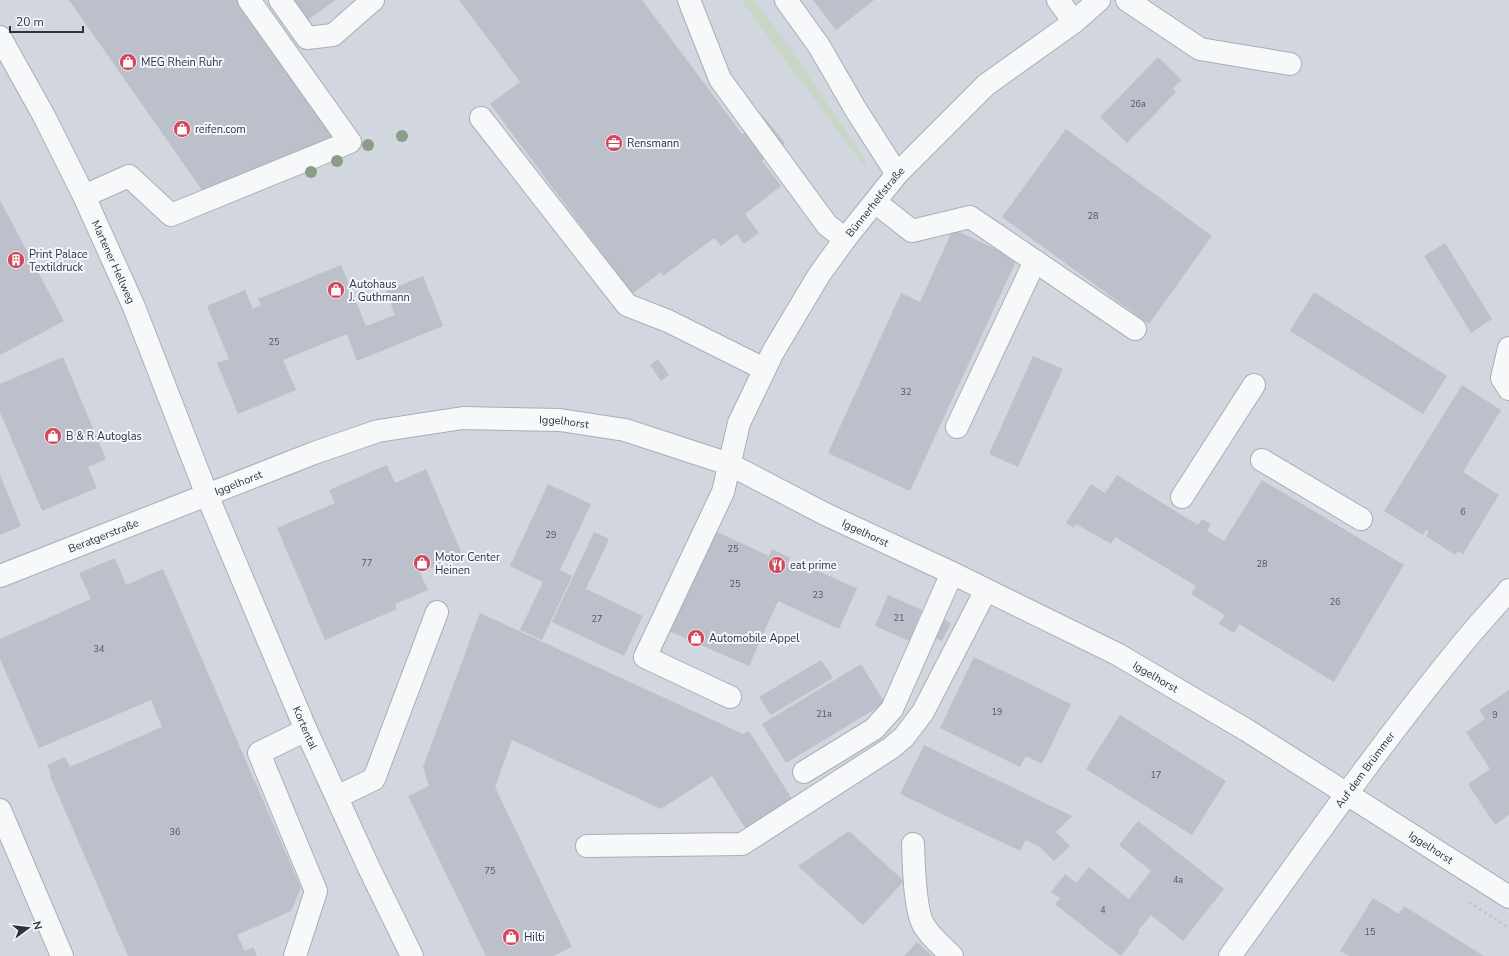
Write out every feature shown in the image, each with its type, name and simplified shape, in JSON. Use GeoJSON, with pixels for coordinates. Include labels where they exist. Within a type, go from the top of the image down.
{"type":"FeatureCollection","features":[{"type":"Feature","properties":{"kind":"street"},"geometry":{"type":"LineString","coordinates":[[84,196],[129,176],[171,215],[350,142],[249,0]]}},
{"type":"Feature","properties":{"kind":"street"},"geometry":{"type":"LineString","coordinates":[[280,0],[307,38],[334,35],[373,0]]}},
{"type":"Feature","properties":{"kind":"street"},"geometry":{"type":"LineString","coordinates":[[689,0],[720,79],[827,225],[845,239]]}},
{"type":"Feature","properties":{"kind":"street"},"geometry":{"type":"LineString","coordinates":[[786,0],[819,46],[856,110],[897,174]]}},
{"type":"Feature","properties":{"kind":"street"},"geometry":{"type":"LineString","coordinates":[[1058,0],[1074,22]]}},
{"type":"Feature","properties":{"kind":"street","name":"Bünnerhelfstraße"},"geometry":{"type":"LineString","coordinates":[[730,697],[645,657],[723,492],[738,423],[773,352],[819,275],[845,239],[897,174],[986,85],[1074,22],[1099,0]]}},
{"type":"Feature","properties":{"kind":"street"},"geometry":{"type":"LineString","coordinates":[[1127,0],[1200,49],[1290,64]]}},
{"type":"Feature","properties":{"kind":"street","name":"Martener Hellweg"},"geometry":{"type":"LineString","coordinates":[[0,37],[44,116],[84,196],[134,307],[207,495]]}},
{"type":"Feature","properties":{"kind":"street"},"geometry":{"type":"LineString","coordinates":[[481,118],[627,305],[668,321],[764,369]]}},
{"type":"Feature","properties":{"kind":"street"},"geometry":{"type":"LineString","coordinates":[[875,202],[912,231],[970,217],[1135,329]]}},
{"type":"Feature","properties":{"kind":"street"},"geometry":{"type":"LineString","coordinates":[[957,427],[1035,261]]}},
{"type":"Feature","properties":{"kind":"street"},"geometry":{"type":"LineString","coordinates":[[1509,348],[1502,378],[1509,389]]}},
{"type":"Feature","properties":{"kind":"street"},"geometry":{"type":"LineString","coordinates":[[1182,497],[1254,385]]}},
{"type":"Feature","properties":{"kind":"street","name":"Iggelhorst"},"geometry":{"type":"LineString","coordinates":[[207,495],[314,453],[378,431],[463,418],[560,420],[625,430],[729,464],[825,514],[952,573],[1117,654],[1248,731],[1509,897]]}},
{"type":"Feature","properties":{"kind":"street"},"geometry":{"type":"LineString","coordinates":[[1262,460],[1361,519]]}},
{"type":"Feature","properties":{"kind":"street","name":"Beratgerstraße"},"geometry":{"type":"LineString","coordinates":[[0,576],[207,495]]}},
{"type":"Feature","properties":{"kind":"street","name":"Kortental"},"geometry":{"type":"LineString","coordinates":[[207,495],[306,730],[369,868],[412,956]]}},
{"type":"Feature","properties":{"kind":"street"},"geometry":{"type":"LineString","coordinates":[[804,772],[874,730],[892,709],[952,573]]}},
{"type":"Feature","properties":{"kind":"street"},"geometry":{"type":"LineString","coordinates":[[587,846],[742,844],[891,748],[904,737],[923,712],[986,590]]}},
{"type":"Feature","properties":{"kind":"street","name":"Auf dem Brümmer"},"geometry":{"type":"LineString","coordinates":[[1230,956],[1348,794],[1460,648],[1509,590]]}},
{"type":"Feature","properties":{"kind":"street"},"geometry":{"type":"LineString","coordinates":[[337,797],[374,779],[437,612]]}},
{"type":"Feature","properties":{"kind":"street"},"geometry":{"type":"LineString","coordinates":[[295,956],[316,891],[259,753],[306,730]]}},
{"type":"Feature","properties":{"kind":"street"},"geometry":{"type":"LineString","coordinates":[[0,810],[62,956]]}},
{"type":"Feature","properties":{"kind":"street"},"geometry":{"type":"LineString","coordinates":[[913,844],[917,899],[923,923],[934,939],[952,956]]}},
{"type":"Feature","properties":{"kind":"shaded area"},"geometry":{"type":"Polygon","coordinates":[[[0,0],[1509,0],[1509,956],[0,956],[0,0]]]}},
{"type":"Feature","properties":{"kind":"green space"},"geometry":{"type":"Polygon","coordinates":[[[741,0],[754,0],[778,31],[867,163],[864,166],[741,0]]]}},
{"type":"Feature","properties":{"kind":"building"},"geometry":{"type":"Polygon","coordinates":[[[69,0],[240,0],[337,138],[204,193],[69,0]]]}},
{"type":"Feature","properties":{"kind":"building"},"geometry":{"type":"Polygon","coordinates":[[[291,0],[335,0],[307,21],[291,0]]]}},
{"type":"Feature","properties":{"kind":"building"},"geometry":{"type":"Polygon","coordinates":[[[459,0],[642,0],[742,134],[764,117],[785,143],[762,161],[781,186],[745,214],[759,233],[744,244],[737,234],[721,246],[714,238],[663,276],[661,272],[632,294],[490,104],[520,82],[459,0]]]}},
{"type":"Feature","properties":{"kind":"building"},"geometry":{"type":"Polygon","coordinates":[[[813,0],[874,0],[836,30],[813,0]]]}},
{"type":"Feature","properties":{"kind":"building"},"geometry":{"type":"Polygon","coordinates":[[[1158,57],[1182,80],[1173,88],[1176,92],[1127,143],[1100,117],[1158,57]]]}},
{"type":"Feature","properties":{"kind":"building"},"geometry":{"type":"Polygon","coordinates":[[[1066,129],[1212,236],[1149,324],[1002,217],[1066,129]]]}},
{"type":"Feature","properties":{"kind":"building","name":"Print Palace Textildruck"},"geometry":{"type":"Polygon","coordinates":[[[0,200],[64,321],[0,355],[0,200]]]}},
{"type":"Feature","properties":{"kind":"building"},"geometry":{"type":"Polygon","coordinates":[[[953,229],[1017,259],[910,491],[828,453],[901,293],[920,302],[953,229]]]}},
{"type":"Feature","properties":{"kind":"building"},"geometry":{"type":"Polygon","coordinates":[[[1445,243],[1492,319],[1471,333],[1424,256],[1445,243]]]}},
{"type":"Feature","properties":{"kind":"building"},"geometry":{"type":"Polygon","coordinates":[[[341,265],[366,326],[395,315],[386,291],[423,276],[443,326],[357,361],[347,334],[283,360],[296,390],[238,414],[217,363],[229,359],[207,306],[245,290],[253,309],[261,305],[258,299],[341,265]]]}},
{"type":"Feature","properties":{"kind":"building"},"geometry":{"type":"Polygon","coordinates":[[[1314,292],[1447,376],[1423,414],[1290,331],[1314,292]]]}},
{"type":"Feature","properties":{"kind":"building"},"geometry":{"type":"Polygon","coordinates":[[[1033,356],[1063,369],[1018,467],[989,454],[1033,356]]]}},
{"type":"Feature","properties":{"kind":"building","name":"B & R Autoglas"},"geometry":{"type":"Polygon","coordinates":[[[63,357],[106,459],[88,467],[97,488],[42,511],[0,412],[0,384],[63,357]]]}},
{"type":"Feature","properties":{"kind":"building"},"geometry":{"type":"Polygon","coordinates":[[[658,359],[669,375],[661,381],[650,365],[658,359]]]}},
{"type":"Feature","properties":{"kind":"building"},"geometry":{"type":"Polygon","coordinates":[[[1462,385],[1501,410],[1463,472],[1499,495],[1463,554],[1458,551],[1455,555],[1426,536],[1429,531],[1426,530],[1423,535],[1384,511],[1462,385]]]}},
{"type":"Feature","properties":{"kind":"building"},"geometry":{"type":"Polygon","coordinates":[[[387,465],[395,483],[426,469],[462,554],[420,573],[428,590],[395,604],[397,609],[325,640],[277,528],[335,503],[329,490],[387,465]]]}},
{"type":"Feature","properties":{"kind":"building"},"geometry":{"type":"Polygon","coordinates":[[[0,475],[21,526],[0,535],[0,475]]]}},
{"type":"Feature","properties":{"kind":"building"},"geometry":{"type":"Polygon","coordinates":[[[1117,475],[1198,525],[1202,519],[1211,524],[1207,531],[1224,541],[1262,480],[1404,565],[1334,682],[1239,624],[1234,633],[1219,624],[1225,615],[1191,594],[1196,586],[1115,537],[1111,544],[1076,524],[1074,528],[1066,523],[1091,484],[1105,493],[1117,475]]]}},
{"type":"Feature","properties":{"kind":"building"},"geometry":{"type":"Polygon","coordinates":[[[548,484],[591,504],[560,570],[572,576],[542,640],[520,630],[543,582],[510,566],[548,484]]]}},
{"type":"Feature","properties":{"kind":"building"},"geometry":{"type":"Polygon","coordinates":[[[711,529],[769,556],[772,549],[790,558],[787,564],[793,567],[796,561],[856,588],[858,586],[839,629],[778,601],[749,666],[664,629],[711,529]]]}},
{"type":"Feature","properties":{"kind":"building"},"geometry":{"type":"Polygon","coordinates":[[[594,532],[609,539],[586,589],[643,616],[624,656],[552,622],[594,532]]]}},
{"type":"Feature","properties":{"kind":"building"},"geometry":{"type":"Polygon","coordinates":[[[115,558],[126,585],[163,569],[301,888],[291,911],[237,935],[245,951],[253,947],[257,956],[128,956],[50,776],[51,775],[47,765],[65,757],[70,767],[162,727],[151,700],[39,748],[0,659],[0,639],[91,599],[79,573],[115,558]]]}},
{"type":"Feature","properties":{"kind":"building"},"geometry":{"type":"Polygon","coordinates":[[[888,595],[922,610],[909,641],[875,626],[888,595]]]}},
{"type":"Feature","properties":{"kind":"building"},"geometry":{"type":"Polygon","coordinates":[[[480,613],[743,734],[749,731],[796,805],[749,834],[712,776],[661,809],[512,740],[495,787],[572,947],[553,956],[486,956],[408,796],[429,786],[423,767],[480,613]]]}},
{"type":"Feature","properties":{"kind":"building"},"geometry":{"type":"Polygon","coordinates":[[[941,618],[951,623],[942,641],[932,637],[941,618]]]}},
{"type":"Feature","properties":{"kind":"building"},"geometry":{"type":"Polygon","coordinates":[[[974,657],[1071,704],[1042,764],[1026,756],[1020,767],[940,728],[974,657]]]}},
{"type":"Feature","properties":{"kind":"building"},"geometry":{"type":"Polygon","coordinates":[[[821,660],[833,678],[771,715],[759,697],[821,660]]]}},
{"type":"Feature","properties":{"kind":"building"},"geometry":{"type":"Polygon","coordinates":[[[861,664],[885,703],[786,763],[762,724],[861,664]]]}},
{"type":"Feature","properties":{"kind":"building"},"geometry":{"type":"Polygon","coordinates":[[[1509,690],[1509,815],[1495,825],[1468,784],[1490,769],[1466,732],[1485,719],[1479,710],[1509,690]]]}},
{"type":"Feature","properties":{"kind":"building"},"geometry":{"type":"Polygon","coordinates":[[[1120,715],[1226,781],[1192,835],[1086,769],[1120,715]]]}},
{"type":"Feature","properties":{"kind":"building"},"geometry":{"type":"Polygon","coordinates":[[[924,745],[1072,816],[1056,832],[1070,846],[1054,861],[1040,847],[1026,840],[1020,851],[900,794],[924,745]]]}},
{"type":"Feature","properties":{"kind":"building"},"geometry":{"type":"Polygon","coordinates":[[[1138,821],[1224,889],[1183,941],[1151,915],[1137,932],[1139,933],[1121,956],[1055,904],[1060,898],[1051,892],[1065,874],[1076,883],[1089,867],[1129,899],[1151,871],[1119,845],[1138,821]]]}},
{"type":"Feature","properties":{"kind":"building"},"geometry":{"type":"Polygon","coordinates":[[[849,831],[904,881],[863,925],[798,866],[849,831]]]}},
{"type":"Feature","properties":{"kind":"building"},"geometry":{"type":"Polygon","coordinates":[[[1373,898],[1399,914],[1404,906],[1484,956],[1349,956],[1340,951],[1373,898]]]}},
{"type":"Feature","properties":{"kind":"building"},"geometry":{"type":"Polygon","coordinates":[[[917,942],[932,956],[904,956],[917,942]]]}},
{"type":"Feature","properties":{"kind":"place","name":"MEG Rhein Ruhr"},"geometry":{"type":"Point","coordinates":[128,62]}},
{"type":"Feature","properties":{"kind":"place","name":"reifen.com"},"geometry":{"type":"Point","coordinates":[182,129]}},
{"type":"Feature","properties":{"kind":"place","name":"Rensmann"},"geometry":{"type":"Point","coordinates":[614,143]}},
{"type":"Feature","properties":{"kind":"place","name":"Print Palace Textildruck"},"geometry":{"type":"Point","coordinates":[16,260]}},
{"type":"Feature","properties":{"kind":"place","name":"Autohaus J. Guthmann"},"geometry":{"type":"Point","coordinates":[336,290]}},
{"type":"Feature","properties":{"kind":"place","name":"B & R Autoglas"},"geometry":{"type":"Point","coordinates":[53,436]}},
{"type":"Feature","properties":{"kind":"place","name":"Motor Center Heinen"},"geometry":{"type":"Point","coordinates":[422,563]}},
{"type":"Feature","properties":{"kind":"place","name":"eat prime"},"geometry":{"type":"Point","coordinates":[777,565]}},
{"type":"Feature","properties":{"kind":"place","name":"Automobile Appel"},"geometry":{"type":"Point","coordinates":[696,638]}},
{"type":"Feature","properties":{"kind":"place","name":"Hilti"},"geometry":{"type":"Point","coordinates":[511,937]}}]}
